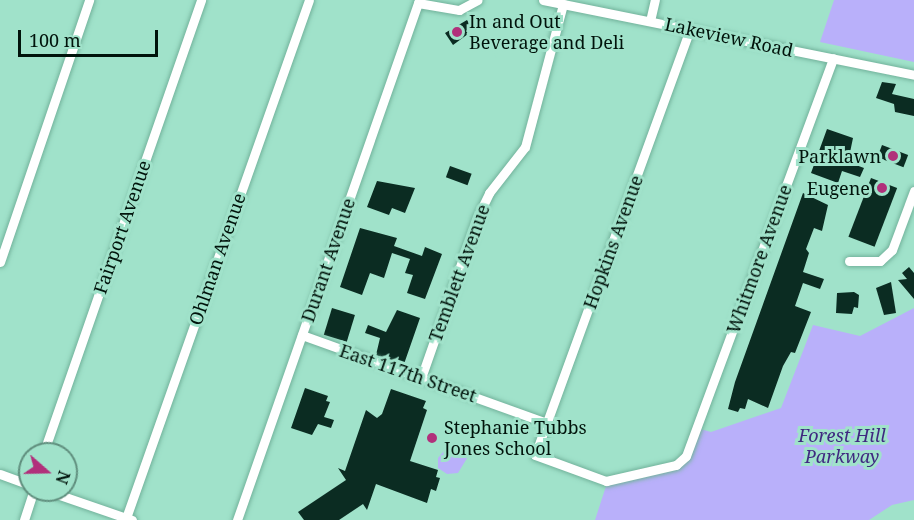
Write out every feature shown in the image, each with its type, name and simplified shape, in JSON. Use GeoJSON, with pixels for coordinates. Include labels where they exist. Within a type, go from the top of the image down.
{"type":"FeatureCollection","features":[{"type":"Feature","properties":{"kind":"street"},"geometry":{"type":"LineString","coordinates":[[0,262],[89,0]]}},
{"type":"Feature","properties":{"kind":"street","name":"Fairport Avenue"},"geometry":{"type":"LineString","coordinates":[[47,442],[201,0]]}},
{"type":"Feature","properties":{"kind":"street","name":"Ohlman Avenue"},"geometry":{"type":"LineString","coordinates":[[129,519],[309,0]]}},
{"type":"Feature","properties":{"kind":"street"},"geometry":{"type":"LineString","coordinates":[[418,1],[459,10],[478,0]]}},
{"type":"Feature","properties":{"kind":"street","name":"Lakeview Road"},"geometry":{"type":"LineString","coordinates":[[543,0],[568,3],[914,75]]}},
{"type":"Feature","properties":{"kind":"street"},"geometry":{"type":"LineString","coordinates":[[650,21],[655,0]]}},
{"type":"Feature","properties":{"kind":"street","name":"Durant Avenue"},"geometry":{"type":"LineString","coordinates":[[237,520],[418,1]]}},
{"type":"Feature","properties":{"kind":"street","name":"Temblett Avenue"},"geometry":{"type":"LineString","coordinates":[[421,378],[489,192],[525,147],[568,3]]}},
{"type":"Feature","properties":{"kind":"street","name":"Hopkins Avenue"},"geometry":{"type":"LineString","coordinates":[[536,455],[690,29]]}},
{"type":"Feature","properties":{"kind":"street","name":"Whitmore Avenue"},"geometry":{"type":"LineString","coordinates":[[536,455],[606,480],[676,465],[684,460],[833,58]]}},
{"type":"Feature","properties":{"kind":"street"},"geometry":{"type":"LineString","coordinates":[[849,261],[880,261],[892,250],[914,191]]}},
{"type":"Feature","properties":{"kind":"street","name":"East 117th Street"},"geometry":{"type":"LineString","coordinates":[[302,335],[548,423]]}},
{"type":"Feature","properties":{"kind":"street"},"geometry":{"type":"LineString","coordinates":[[0,474],[18,481]]}},
{"type":"Feature","properties":{"kind":"street"},"geometry":{"type":"LineString","coordinates":[[78,501],[129,519]]}},
{"type":"Feature","properties":{"kind":"street"},"geometry":{"type":"LineString","coordinates":[[24,520],[30,502]]}},
{"type":"Feature","properties":{"kind":"green space"},"geometry":{"type":"Polygon","coordinates":[[[834,0],[914,0],[914,62],[820,42],[834,0]]]}},
{"type":"Feature","properties":{"kind":"green space","name":"Forest Hill Parkway"},"geometry":{"type":"Polygon","coordinates":[[[914,308],[914,500],[892,505],[869,520],[595,520],[608,480],[676,465],[697,428],[711,432],[781,408],[813,325],[860,336],[914,308]]]}},
{"type":"Feature","properties":{"kind":"green space"},"geometry":{"type":"Polygon","coordinates":[[[448,446],[469,455],[458,473],[447,474],[438,468],[438,458],[448,446]]]}},
{"type":"Feature","properties":{"kind":"building","name":"In and Out Beverage and Deli"},"geometry":{"type":"Polygon","coordinates":[[[467,20],[471,27],[466,31],[468,34],[453,45],[445,33],[467,20]]]}},
{"type":"Feature","properties":{"kind":"building"},"geometry":{"type":"Polygon","coordinates":[[[882,82],[896,84],[892,94],[914,99],[914,116],[895,112],[894,104],[876,98],[882,82]]]}},
{"type":"Feature","properties":{"kind":"building"},"geometry":{"type":"Polygon","coordinates":[[[827,129],[853,138],[848,162],[864,168],[860,177],[842,171],[838,183],[811,173],[827,129]]]}},
{"type":"Feature","properties":{"kind":"building","name":"Parklawn"},"geometry":{"type":"Polygon","coordinates":[[[882,145],[908,155],[903,167],[877,157],[882,145]]]}},
{"type":"Feature","properties":{"kind":"building"},"geometry":{"type":"Polygon","coordinates":[[[450,166],[472,174],[468,185],[446,177],[450,166]]]}},
{"type":"Feature","properties":{"kind":"building"},"geometry":{"type":"Polygon","coordinates":[[[871,178],[897,188],[875,247],[848,237],[871,178]]]}},
{"type":"Feature","properties":{"kind":"building"},"geometry":{"type":"Polygon","coordinates":[[[377,181],[415,188],[405,213],[392,208],[389,215],[367,207],[377,181]]]}},
{"type":"Feature","properties":{"kind":"building"},"geometry":{"type":"Polygon","coordinates":[[[803,193],[828,205],[822,231],[814,228],[806,249],[809,253],[803,272],[824,279],[820,289],[803,283],[795,306],[811,312],[795,353],[791,352],[783,366],[768,408],[748,399],[745,409],[740,408],[738,412],[728,409],[735,382],[803,193]]]}},
{"type":"Feature","properties":{"kind":"building"},"geometry":{"type":"Polygon","coordinates":[[[360,228],[397,238],[394,246],[422,256],[425,247],[442,254],[425,299],[407,293],[413,275],[405,273],[410,259],[392,253],[384,278],[370,273],[362,295],[340,287],[360,228]]]}},
{"type":"Feature","properties":{"kind":"building"},"geometry":{"type":"Polygon","coordinates":[[[909,267],[914,273],[914,299],[898,280],[907,279],[902,273],[909,267]]]}},
{"type":"Feature","properties":{"kind":"building"},"geometry":{"type":"Polygon","coordinates":[[[891,282],[896,313],[884,315],[876,288],[891,282]]]}},
{"type":"Feature","properties":{"kind":"building"},"geometry":{"type":"Polygon","coordinates":[[[854,292],[859,295],[858,308],[854,307],[852,314],[836,313],[837,293],[854,292]]]}},
{"type":"Feature","properties":{"kind":"building"},"geometry":{"type":"Polygon","coordinates":[[[332,308],[355,315],[347,342],[324,335],[332,308]]]}},
{"type":"Feature","properties":{"kind":"building"},"geometry":{"type":"Polygon","coordinates":[[[397,310],[420,318],[404,364],[376,355],[380,338],[365,333],[368,325],[386,332],[397,310]]]}},
{"type":"Feature","properties":{"kind":"building"},"geometry":{"type":"Polygon","coordinates":[[[305,388],[328,396],[326,401],[330,402],[324,417],[334,420],[331,428],[318,424],[312,435],[291,428],[305,388]]]}},
{"type":"Feature","properties":{"kind":"building"},"geometry":{"type":"Polygon","coordinates":[[[391,389],[426,401],[423,408],[427,410],[410,461],[438,470],[436,477],[440,478],[436,491],[431,489],[427,503],[376,484],[367,510],[363,504],[339,520],[304,520],[298,512],[346,480],[338,468],[345,471],[366,410],[377,418],[382,414],[391,389]]]}},
{"type":"Feature","properties":{"kind":"place","name":"In and Out Beverage and Deli"},"geometry":{"type":"Point","coordinates":[457,32]}},
{"type":"Feature","properties":{"kind":"place","name":"Parklawn"},"geometry":{"type":"Point","coordinates":[893,156]}},
{"type":"Feature","properties":{"kind":"place","name":"Eugene"},"geometry":{"type":"Point","coordinates":[882,188]}},
{"type":"Feature","properties":{"kind":"place","name":"Stephanie Tubbs Jones School"},"geometry":{"type":"Point","coordinates":[432,438]}}]}
